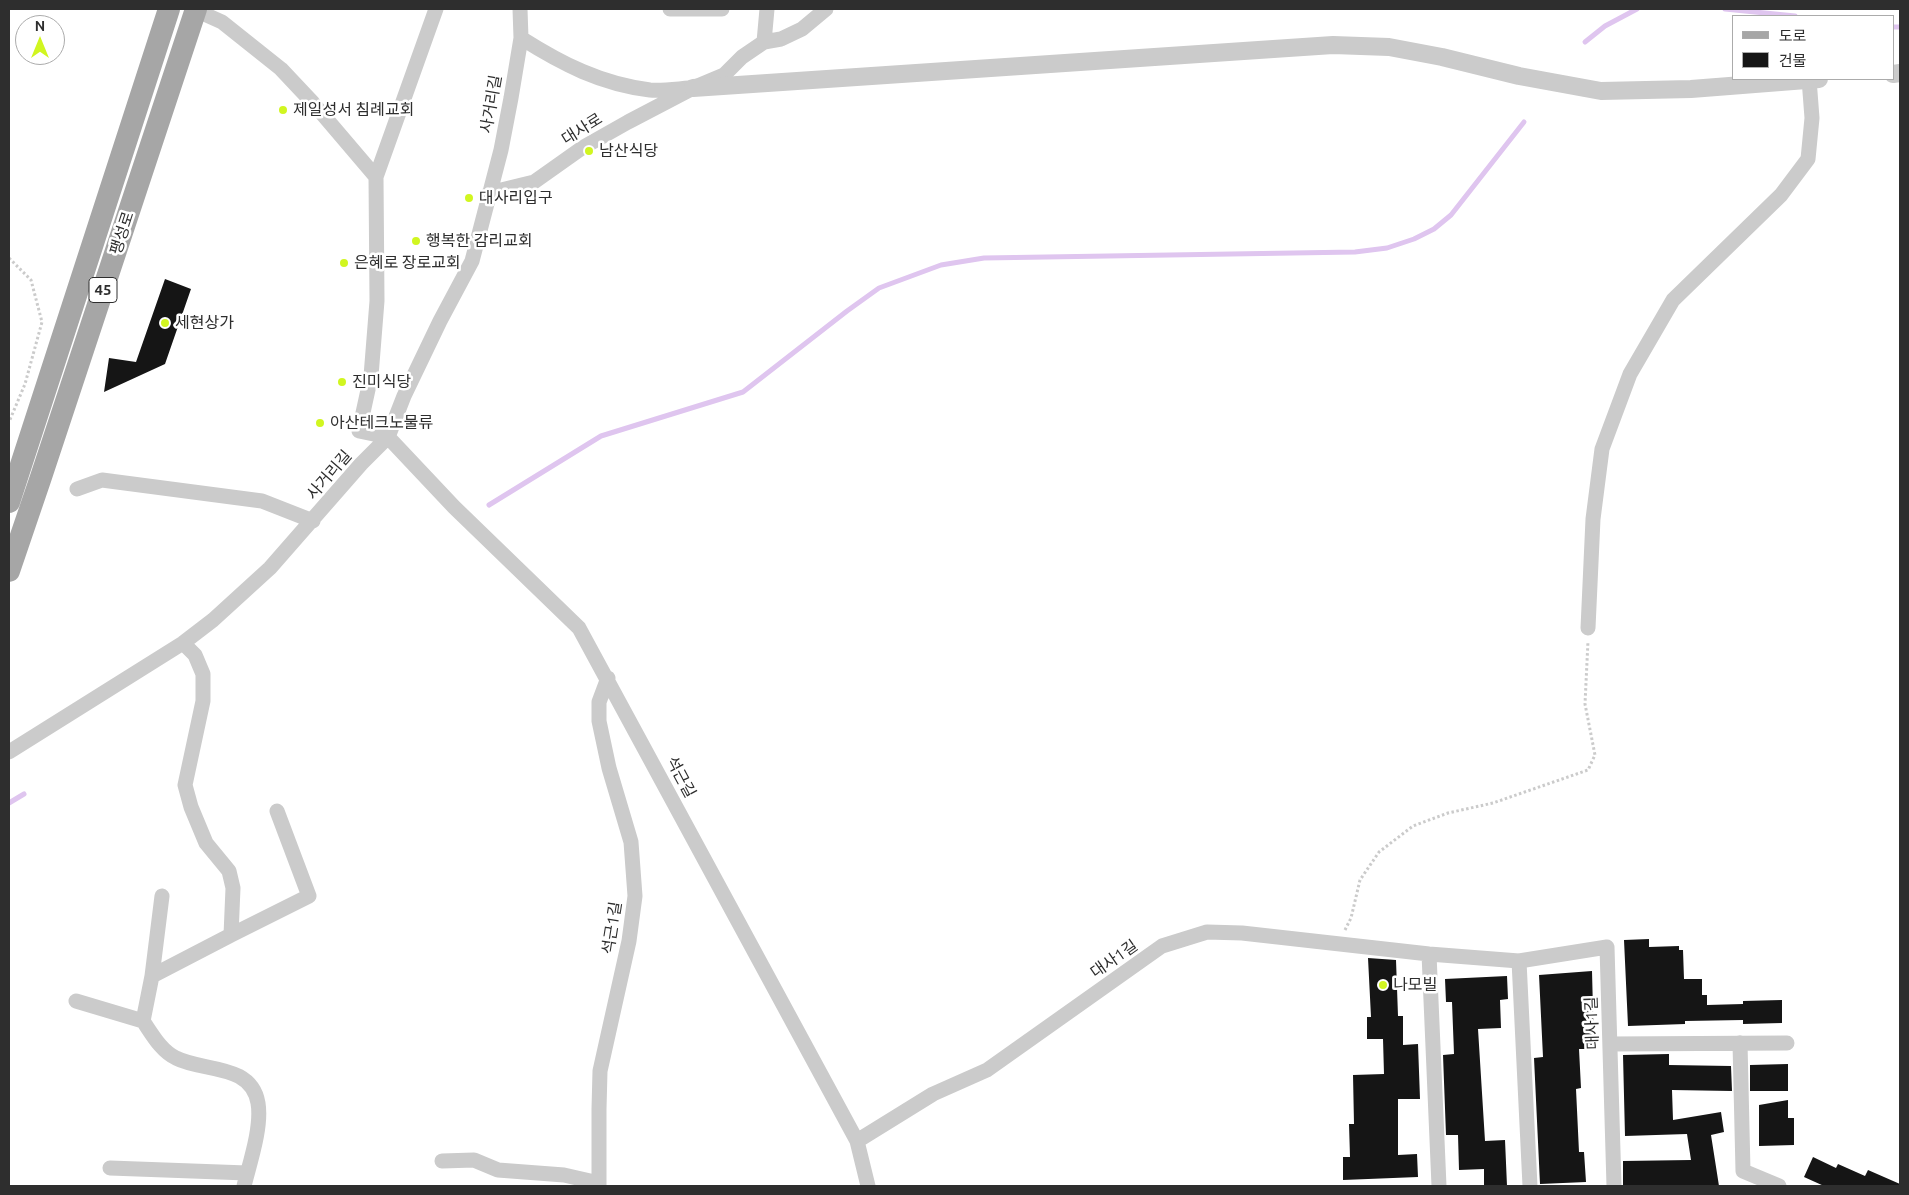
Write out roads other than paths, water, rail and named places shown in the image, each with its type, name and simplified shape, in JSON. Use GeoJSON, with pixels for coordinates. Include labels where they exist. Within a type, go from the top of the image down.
{"type":"FeatureCollection","features":[{"type":"Feature","properties":{"kind":"main road","name":"팽성로"},"geometry":{"type":"LineString","coordinates":[[9,502],[168,9]]}},
{"type":"Feature","properties":{"kind":"main road","name":"팽성로"},"geometry":{"type":"LineString","coordinates":[[9,571],[194,9]]}},
{"type":"Feature","properties":{"kind":"street"},"geometry":{"type":"LineString","coordinates":[[194,9],[222,22],[281,69],[313,103],[376,177]]}},
{"type":"Feature","properties":{"kind":"street"},"geometry":{"type":"LineString","coordinates":[[388,437],[359,432],[371,376],[377,301],[376,177],[436,9]]}},
{"type":"Feature","properties":{"kind":"street","name":"사거리길"},"geometry":{"type":"LineString","coordinates":[[9,752],[183,643],[213,620],[270,568],[388,437],[408,388],[440,321],[472,261],[500,150],[520,38],[520,9]]}},
{"type":"Feature","properties":{"kind":"street"},"geometry":{"type":"LineString","coordinates":[[670,9],[722,9]]}},
{"type":"Feature","properties":{"kind":"street"},"geometry":{"type":"LineString","coordinates":[[764,42],[767,9]]}},
{"type":"Feature","properties":{"kind":"street","name":"대사로"},"geometry":{"type":"LineString","coordinates":[[489,193],[534,182],[582,148],[693,88],[724,74],[742,57],[764,42],[781,39],[802,29],[826,9]]}},
{"type":"Feature","properties":{"kind":"street"},"geometry":{"type":"LineString","coordinates":[[520,38],[553,58],[587,75],[627,86],[652,90],[1334,45],[1389,48],[1520,76],[1602,90],[1690,90],[1798,80]]}},
{"type":"Feature","properties":{"kind":"street"},"geometry":{"type":"LineString","coordinates":[[1588,628],[1592,519],[1602,449],[1630,374],[1673,300],[1781,195],[1808,159],[1812,118],[1809,80]]}},
{"type":"Feature","properties":{"kind":"street","name":"석근길"},"geometry":{"type":"LineString","coordinates":[[388,437],[454,507],[580,628],[857,1142],[868,1186]]}},
{"type":"Feature","properties":{"kind":"street"},"geometry":{"type":"LineString","coordinates":[[77,489],[102,480],[262,501],[312,521]]}},
{"type":"Feature","properties":{"kind":"street"},"geometry":{"type":"LineString","coordinates":[[183,643],[195,655],[202,674],[203,701],[185,785],[191,807],[206,843],[229,871],[232,888],[232,935]]}},
{"type":"Feature","properties":{"kind":"street","name":"석근1길"},"geometry":{"type":"LineString","coordinates":[[599,1185],[600,1071],[629,941],[635,896],[631,842],[609,768],[599,721],[599,702],[608,678]]}},
{"type":"Feature","properties":{"kind":"street"},"geometry":{"type":"LineString","coordinates":[[152,976],[309,896],[277,811]]}},
{"type":"Feature","properties":{"kind":"street"},"geometry":{"type":"LineString","coordinates":[[143,1021],[152,976],[162,896]]}},
{"type":"Feature","properties":{"kind":"street","name":"대사1길"},"geometry":{"type":"LineString","coordinates":[[857,1142],[933,1094],[986,1070],[1162,946],[1207,932],[1242,933],[1429,954],[1520,961],[1607,947],[1614,1186]]}},
{"type":"Feature","properties":{"kind":"street"},"geometry":{"type":"LineString","coordinates":[[1429,954],[1439,1186]]}},
{"type":"Feature","properties":{"kind":"street"},"geometry":{"type":"LineString","coordinates":[[1520,961],[1530,1186]]}},
{"type":"Feature","properties":{"kind":"street"},"geometry":{"type":"LineString","coordinates":[[76,1001],[143,1021],[157,1042],[175,1058],[197,1066],[220,1068],[239,1075],[253,1088],[258,1103],[258,1123],[246,1179],[110,1168]]}},
{"type":"Feature","properties":{"kind":"street"},"geometry":{"type":"LineString","coordinates":[[1740,1043],[1743,1171],[1779,1186]]}},
{"type":"Feature","properties":{"kind":"street"},"geometry":{"type":"LineString","coordinates":[[1611,1044],[1787,1043]]}},
{"type":"Feature","properties":{"kind":"street"},"geometry":{"type":"LineString","coordinates":[[442,1161],[474,1160],[498,1170],[564,1175],[599,1185]]}},
{"type":"Feature","properties":{"kind":"waterway"},"geometry":{"type":"LineString","coordinates":[[1585,42],[1605,26],[1637,9]]}},
{"type":"Feature","properties":{"kind":"waterway"},"geometry":{"type":"LineString","coordinates":[[1725,9],[1785,15]]}},
{"type":"Feature","properties":{"kind":"waterway"},"geometry":{"type":"LineString","coordinates":[[1894,27],[1900,27]]}},
{"type":"Feature","properties":{"kind":"waterway"},"geometry":{"type":"LineString","coordinates":[[489,505],[601,436],[743,392],[879,288],[941,265],[984,258],[1355,252],[1387,248],[1414,239],[1434,229],[1451,215],[1524,122]]}},
{"type":"Feature","properties":{"kind":"waterway"},"geometry":{"type":"LineString","coordinates":[[9,803],[24,794]]}},
{"type":"Feature","properties":{"kind":"place","name":"제일성서 침례교회"},"geometry":{"type":"Point","coordinates":[283,110]}},
{"type":"Feature","properties":{"kind":"place","name":"남산식당"},"geometry":{"type":"Point","coordinates":[589,151]}},
{"type":"Feature","properties":{"kind":"place","name":"대사리입구"},"geometry":{"type":"Point","coordinates":[469,198]}},
{"type":"Feature","properties":{"kind":"place","name":"행복한 감리교회"},"geometry":{"type":"Point","coordinates":[416,241]}},
{"type":"Feature","properties":{"kind":"place","name":"은혜로 장로교회"},"geometry":{"type":"Point","coordinates":[344,263]}},
{"type":"Feature","properties":{"kind":"place","name":"세현상가"},"geometry":{"type":"Point","coordinates":[165,323]}},
{"type":"Feature","properties":{"kind":"place","name":"진미식당"},"geometry":{"type":"Point","coordinates":[342,382]}},
{"type":"Feature","properties":{"kind":"place","name":"아산테크노물류"},"geometry":{"type":"Point","coordinates":[320,423]}},
{"type":"Feature","properties":{"kind":"place","name":"나모빌"},"geometry":{"type":"Point","coordinates":[1383,985]}}]}
